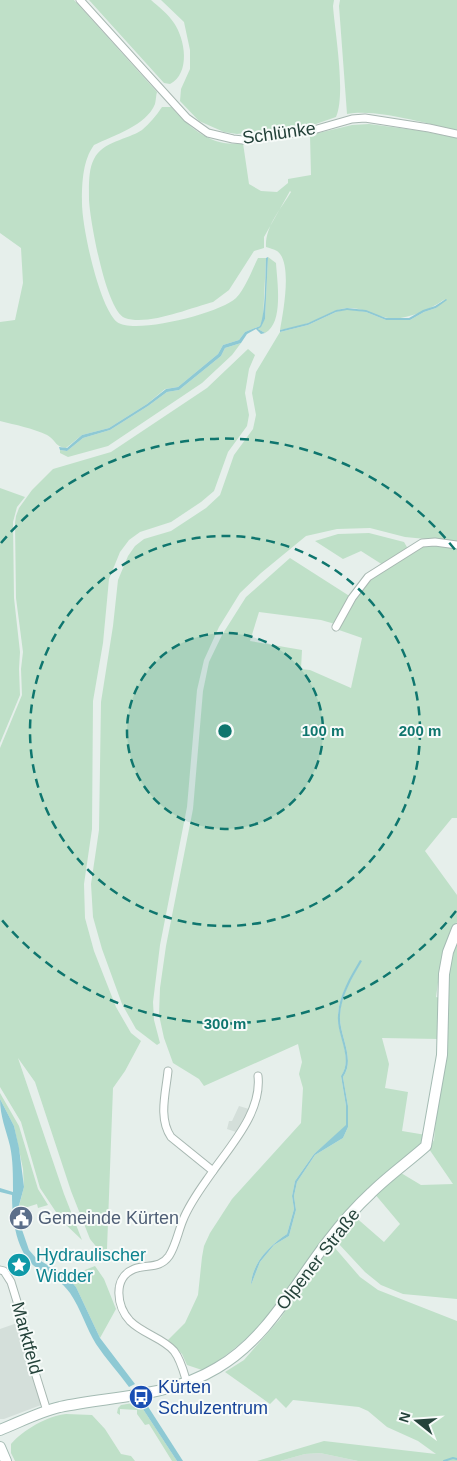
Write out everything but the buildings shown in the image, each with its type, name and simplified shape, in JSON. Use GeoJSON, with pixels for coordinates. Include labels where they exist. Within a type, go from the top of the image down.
{"type":"FeatureCollection","features":[{"type":"Feature","properties":{"kind":"street","name":"Schlünke"},"geometry":{"type":"LineString","coordinates":[[80,0],[187,118],[200,128],[216,136],[243,140],[310,131],[365,118],[457,134]]}},
{"type":"Feature","properties":{"kind":"street"},"geometry":{"type":"LineString","coordinates":[[336,627],[352,598],[368,577],[422,543],[435,542],[457,545]]}},
{"type":"Feature","properties":{"kind":"street","name":"Olpener Straße"},"geometry":{"type":"LineString","coordinates":[[0,1430],[47,1411],[82,1403],[157,1392],[187,1383],[217,1368],[243,1349],[265,1328],[328,1241],[348,1218],[372,1192],[426,1146],[442,1055],[444,974],[448,952],[457,929]]}},
{"type":"Feature","properties":{"kind":"street"},"geometry":{"type":"LineString","coordinates":[[168,1071],[163,1114],[167,1131],[180,1145],[213,1171]]}},
{"type":"Feature","properties":{"kind":"street"},"geometry":{"type":"LineString","coordinates":[[187,1383],[181,1362],[174,1351],[164,1343],[140,1330],[122,1310],[118,1299],[119,1288],[122,1280],[134,1269],[156,1266],[166,1261],[188,1208],[237,1137],[251,1112],[260,1089],[258,1076]]}},
{"type":"Feature","properties":{"kind":"street","name":"Marktfeld"},"geometry":{"type":"LineString","coordinates":[[0,1270],[4,1271],[11,1282],[23,1321],[28,1350],[47,1411]]}},
{"type":"Feature","properties":{"kind":"street"},"geometry":{"type":"LineString","coordinates":[[0,1447],[6,1461]]}},
{"type":"Feature","properties":{"kind":"shaded area"},"geometry":{"type":"Polygon","coordinates":[[[239,1106],[249,1109],[236,1132],[227,1129],[229,1121],[232,1121],[239,1106]]]}},
{"type":"Feature","properties":{"kind":"shaded area"},"geometry":{"type":"Polygon","coordinates":[[[20,1322],[24,1350],[42,1401],[41,1405],[0,1419],[0,1329],[20,1322]]]}},
{"type":"Feature","properties":{"kind":"shaded area"},"geometry":{"type":"Polygon","coordinates":[[[320,1453],[358,1461],[280,1461],[305,1454],[320,1453]]]}},
{"type":"Feature","properties":{"kind":"green space"},"geometry":{"type":"Polygon","coordinates":[[[0,0],[74,0],[157,92],[155,104],[151,112],[137,124],[94,145],[87,157],[84,171],[82,212],[92,264],[104,300],[117,322],[141,326],[158,324],[196,316],[227,304],[239,294],[258,258],[266,258],[263,319],[260,326],[245,332],[239,340],[223,345],[218,354],[178,387],[165,389],[147,404],[109,428],[82,435],[66,448],[58,445],[47,435],[0,421],[0,322],[15,320],[23,283],[21,248],[0,233],[0,0]]]}},
{"type":"Feature","properties":{"kind":"green space"},"geometry":{"type":"Polygon","coordinates":[[[89,0],[151,0],[160,8],[174,23],[183,46],[183,64],[177,79],[170,84],[164,83],[89,0]]]}},
{"type":"Feature","properties":{"kind":"green space"},"geometry":{"type":"Polygon","coordinates":[[[161,0],[334,0],[340,79],[339,107],[336,117],[313,125],[237,134],[224,132],[199,121],[180,101],[181,89],[190,69],[190,50],[184,22],[161,0]]]}},
{"type":"Feature","properties":{"kind":"green space"},"geometry":{"type":"Polygon","coordinates":[[[340,0],[457,0],[457,130],[387,115],[372,113],[347,114],[340,0]]]}},
{"type":"Feature","properties":{"kind":"green space"},"geometry":{"type":"Polygon","coordinates":[[[162,107],[171,107],[202,135],[221,142],[243,143],[249,184],[261,191],[277,192],[288,183],[288,179],[311,175],[310,135],[352,125],[369,124],[457,138],[457,542],[405,537],[370,528],[337,529],[306,536],[240,593],[219,627],[204,660],[197,690],[187,807],[160,945],[153,1002],[154,1020],[160,1043],[157,1045],[136,1029],[122,1004],[102,949],[93,917],[91,884],[99,830],[101,702],[118,580],[128,556],[135,546],[144,539],[171,531],[206,508],[220,495],[234,455],[253,429],[256,415],[252,393],[256,372],[280,332],[308,325],[347,309],[366,312],[386,320],[410,320],[436,308],[445,299],[424,311],[408,317],[391,318],[361,310],[347,308],[333,312],[296,327],[280,330],[285,300],[286,276],[282,257],[277,251],[266,247],[266,239],[271,225],[264,237],[264,248],[254,251],[229,290],[213,302],[157,318],[134,320],[125,318],[118,312],[100,264],[90,211],[90,173],[94,159],[103,148],[142,130],[162,107]]]}},
{"type":"Feature","properties":{"kind":"green space"},"geometry":{"type":"Polygon","coordinates":[[[268,257],[276,263],[278,301],[275,320],[271,328],[265,333],[258,329],[265,319],[268,257]]]}},
{"type":"Feature","properties":{"kind":"green space"},"geometry":{"type":"Polygon","coordinates":[[[241,343],[232,355],[202,383],[108,446],[68,457],[60,453],[60,450],[67,451],[83,438],[110,430],[167,392],[179,390],[221,356],[225,348],[241,343]]]}},
{"type":"Feature","properties":{"kind":"green space"},"geometry":{"type":"Polygon","coordinates":[[[248,349],[255,355],[249,369],[245,393],[249,415],[247,426],[228,452],[214,491],[171,522],[140,532],[129,540],[120,552],[109,579],[103,643],[93,701],[92,829],[84,884],[85,918],[94,951],[116,1007],[131,1033],[141,1041],[125,1071],[113,1088],[108,1261],[90,1239],[71,1191],[35,1082],[18,1058],[64,1194],[82,1240],[62,1221],[40,1188],[21,1122],[0,1087],[0,748],[22,695],[21,669],[23,652],[16,598],[16,516],[19,508],[32,490],[53,469],[111,452],[207,388],[248,349]]]}},
{"type":"Feature","properties":{"kind":"green space"},"geometry":{"type":"Polygon","coordinates":[[[0,488],[25,497],[17,507],[13,522],[14,598],[20,652],[20,695],[0,743],[0,488]]]}},
{"type":"Feature","properties":{"kind":"green space"},"geometry":{"type":"Polygon","coordinates":[[[369,533],[404,542],[408,549],[383,565],[361,551],[343,559],[315,541],[338,534],[369,533]]]}},
{"type":"Feature","properties":{"kind":"green space"},"geometry":{"type":"Polygon","coordinates":[[[432,543],[457,547],[457,818],[452,818],[425,851],[457,895],[457,922],[445,952],[442,954],[436,997],[440,998],[439,1039],[382,1038],[389,1064],[385,1088],[408,1092],[402,1131],[426,1135],[420,1145],[394,1167],[264,1322],[227,1354],[202,1370],[187,1365],[182,1354],[168,1340],[185,1323],[198,1295],[204,1246],[210,1233],[232,1199],[301,1123],[303,1088],[299,1074],[302,1062],[298,1044],[204,1086],[199,1079],[173,1063],[164,1038],[159,1015],[160,988],[166,946],[193,809],[203,691],[209,662],[222,635],[246,597],[290,558],[351,597],[335,624],[321,620],[259,612],[250,641],[302,650],[301,669],[310,670],[351,688],[362,638],[339,630],[339,628],[369,578],[423,545],[432,543]],[[361,962],[343,994],[338,1015],[338,1023],[346,1054],[345,1069],[341,1076],[346,1106],[346,1126],[314,1154],[295,1181],[292,1196],[294,1209],[287,1234],[274,1244],[258,1262],[251,1285],[260,1262],[274,1245],[289,1236],[296,1210],[294,1196],[297,1182],[315,1155],[343,1138],[348,1127],[348,1106],[343,1077],[347,1070],[348,1055],[340,1016],[344,994],[361,962]]]}},
{"type":"Feature","properties":{"kind":"green space"},"geometry":{"type":"Polygon","coordinates":[[[457,941],[457,1299],[403,1294],[381,1285],[365,1272],[338,1243],[338,1236],[353,1215],[384,1242],[400,1224],[374,1193],[401,1173],[421,1185],[453,1184],[429,1149],[434,1140],[449,969],[457,941]]]}},
{"type":"Feature","properties":{"kind":"green space"},"geometry":{"type":"Polygon","coordinates":[[[0,1093],[19,1126],[38,1189],[48,1205],[38,1208],[37,1204],[18,1210],[24,1187],[23,1169],[14,1126],[0,1099],[0,1093]]]}},
{"type":"Feature","properties":{"kind":"green space"},"geometry":{"type":"Polygon","coordinates":[[[335,1248],[360,1277],[378,1290],[457,1321],[457,1461],[358,1461],[320,1453],[305,1454],[280,1461],[257,1461],[324,1441],[436,1454],[418,1441],[387,1427],[368,1411],[359,1407],[293,1400],[286,1408],[276,1398],[270,1404],[225,1372],[244,1360],[280,1319],[329,1249],[335,1248]]]}},
{"type":"Feature","properties":{"kind":"green space"},"geometry":{"type":"Polygon","coordinates":[[[95,1266],[104,1279],[116,1309],[100,1338],[76,1287],[67,1277],[95,1266]]]}},
{"type":"Feature","properties":{"kind":"green space"},"geometry":{"type":"Polygon","coordinates":[[[145,1401],[147,1405],[141,1406],[177,1461],[172,1461],[149,1424],[145,1425],[137,1414],[137,1410],[120,1409],[120,1415],[117,1413],[121,1405],[145,1401]]]}},
{"type":"Feature","properties":{"kind":"green space"},"geometry":{"type":"Polygon","coordinates":[[[66,1414],[92,1415],[105,1429],[121,1454],[131,1456],[135,1461],[15,1461],[11,1453],[11,1444],[16,1439],[43,1421],[66,1414]]]}},
{"type":"Feature","properties":{"kind":"water"},"geometry":{"type":"Polygon","coordinates":[[[268,257],[265,319],[258,329],[265,333],[261,334],[256,329],[247,334],[241,343],[225,348],[221,356],[179,390],[167,392],[110,430],[83,438],[67,451],[60,450],[59,447],[67,448],[82,435],[109,428],[147,404],[166,389],[178,387],[218,354],[223,345],[239,340],[245,332],[260,326],[264,303],[266,258],[268,257]]]}},
{"type":"Feature","properties":{"kind":"water"},"geometry":{"type":"Polygon","coordinates":[[[446,299],[436,308],[410,320],[386,320],[366,312],[347,310],[336,312],[308,325],[280,332],[280,330],[308,323],[336,310],[347,308],[366,310],[386,318],[409,318],[446,299]]]}},
{"type":"Feature","properties":{"kind":"water"},"geometry":{"type":"Polygon","coordinates":[[[360,960],[362,961],[345,994],[340,1016],[348,1055],[347,1070],[343,1077],[348,1106],[348,1127],[343,1138],[315,1155],[297,1182],[294,1196],[296,1210],[289,1236],[274,1245],[260,1262],[251,1285],[258,1262],[274,1244],[287,1234],[294,1209],[292,1196],[295,1181],[314,1154],[346,1125],[346,1106],[341,1076],[346,1062],[339,1030],[338,1015],[343,993],[360,960]]]}},
{"type":"Feature","properties":{"kind":"water"},"geometry":{"type":"Polygon","coordinates":[[[0,1099],[14,1126],[19,1148],[24,1187],[18,1209],[19,1221],[29,1250],[36,1258],[67,1277],[76,1287],[100,1338],[135,1384],[129,1387],[96,1344],[70,1293],[59,1281],[37,1268],[24,1254],[14,1225],[12,1195],[0,1192],[0,1188],[13,1192],[11,1151],[2,1117],[0,1099]]]}},
{"type":"Feature","properties":{"kind":"water"},"geometry":{"type":"Polygon","coordinates":[[[147,1405],[183,1461],[177,1461],[141,1406],[147,1405]]]}},
{"type":"Feature","properties":{"kind":"waterway"},"geometry":{"type":"LineString","coordinates":[[444,1461],[453,1458],[457,1459]]}},
{"type":"Feature","properties":{"kind":"place","name":"Gemeinde Kürten"},"geometry":{"type":"Point","coordinates":[21,1218]}},
{"type":"Feature","properties":{"kind":"place","name":"Hydraulischer Widder"},"geometry":{"type":"Point","coordinates":[19,1265]}},
{"type":"Feature","properties":{"kind":"place","name":"Kürten Schulzentrum"},"geometry":{"type":"Point","coordinates":[141,1397]}}]}
